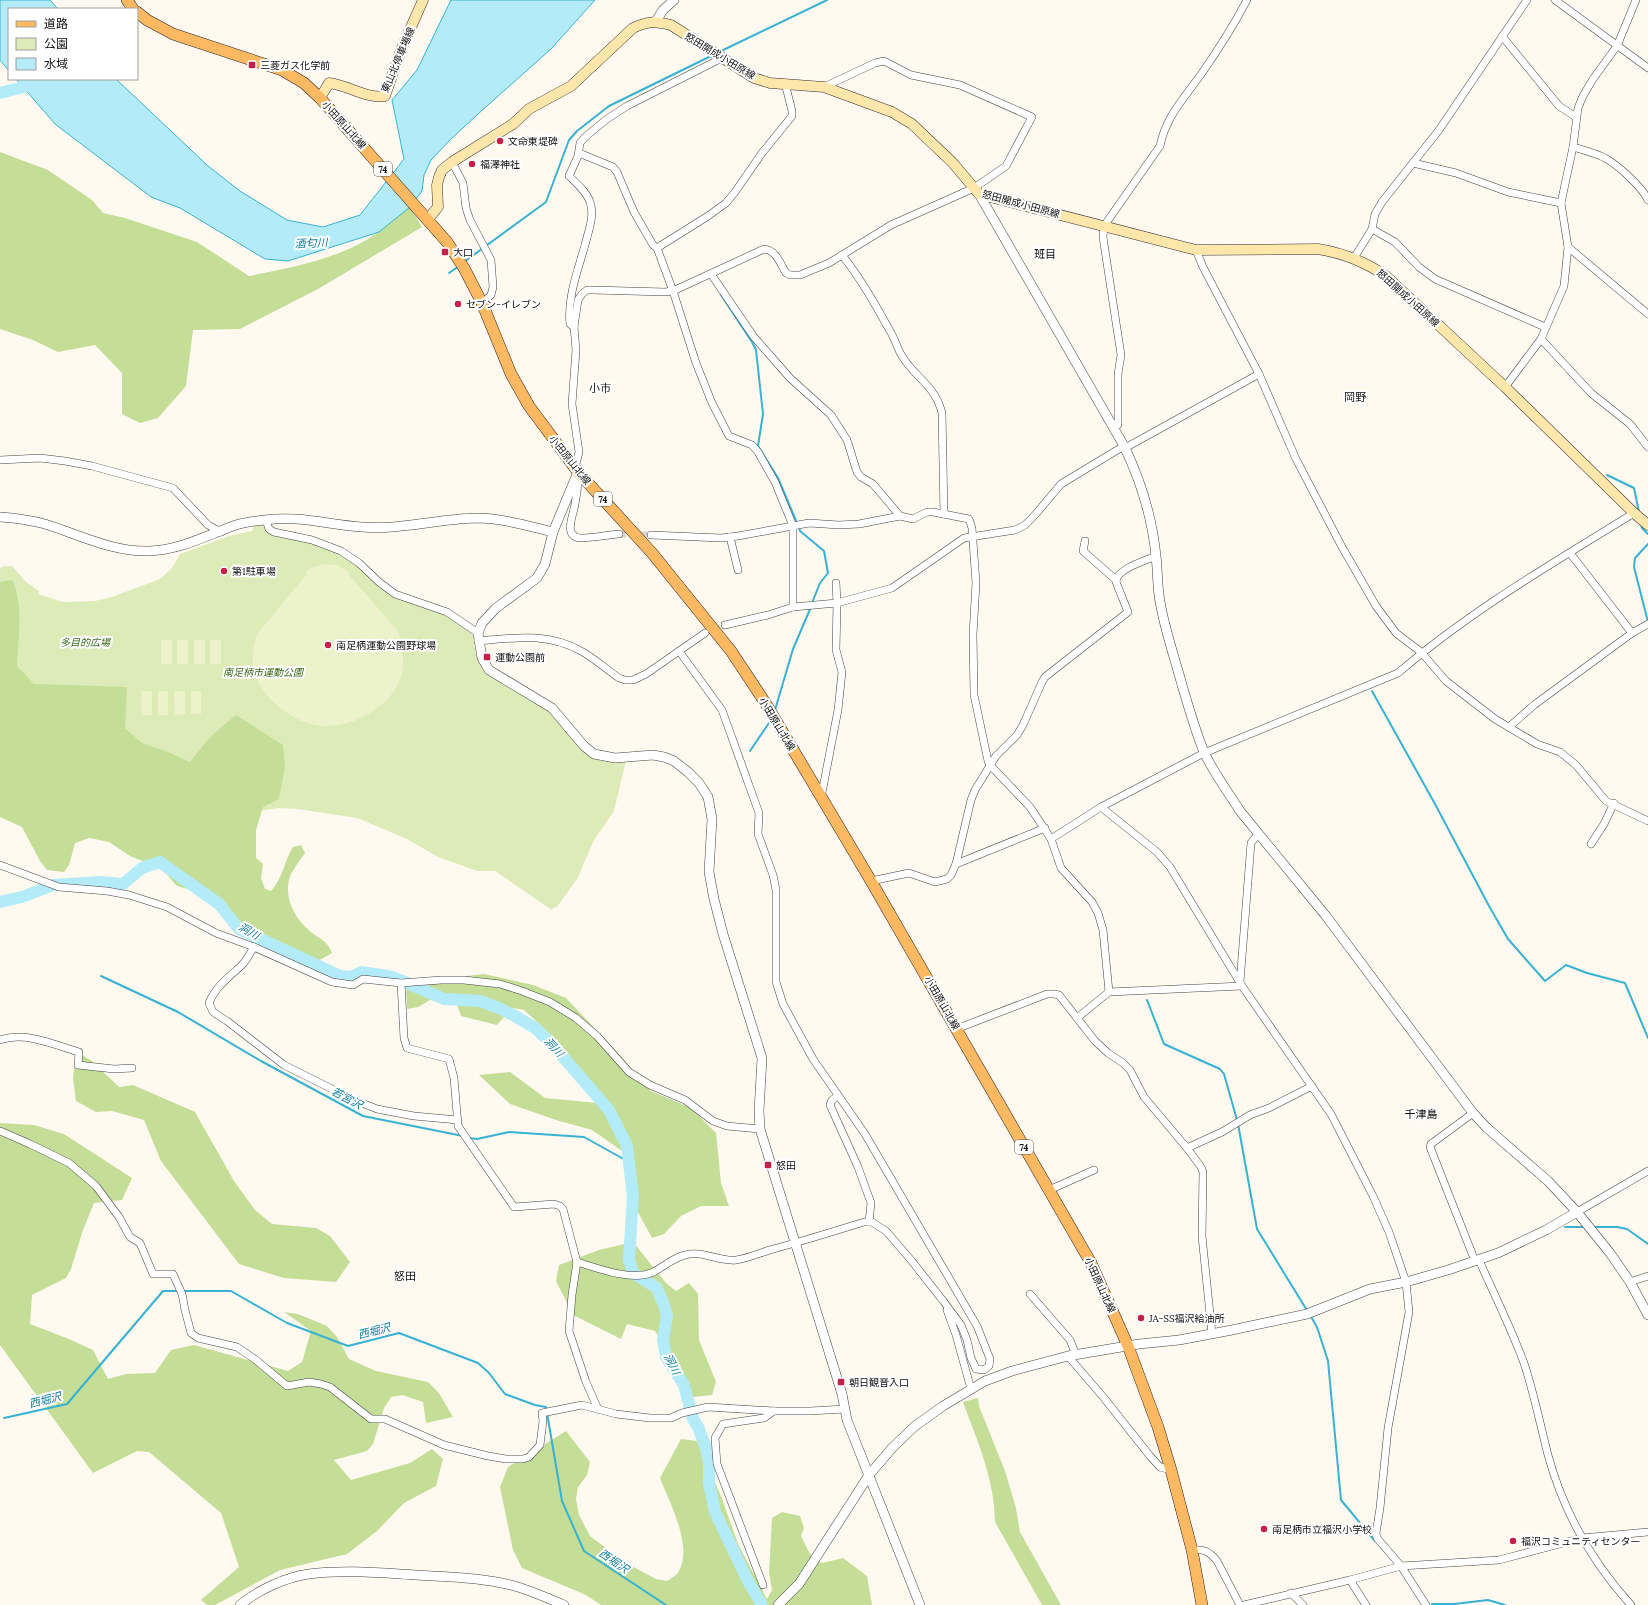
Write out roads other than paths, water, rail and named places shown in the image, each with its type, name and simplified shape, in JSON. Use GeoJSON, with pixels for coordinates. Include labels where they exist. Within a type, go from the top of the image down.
{"type":"FeatureCollection","features":[{"type":"Feature","properties":{"kind":"main road","name":"東山北停車場線"},"geometry":{"type":"LineString","coordinates":[[320,98],[329,83],[339,84],[374,96],[385,96],[401,50],[423,0]]}},
{"type":"Feature","properties":{"kind":"main road","name":"小田原山北線"},"geometry":{"type":"LineString","coordinates":[[138,13],[146,20],[173,34],[282,70],[304,83],[320,98],[447,242],[462,264],[482,304],[511,374],[529,406],[577,470],[652,554],[731,651],[773,716],[871,881],[1091,1263],[1128,1346],[1158,1427],[1192,1550],[1202,1605]]}},
{"type":"Feature","properties":{"kind":"main road","name":"怒田開成小田原線"},"geometry":{"type":"LineString","coordinates":[[656,21],[671,25],[754,78],[770,83],[824,87],[892,112],[912,124],[952,162],[976,191],[1196,250],[1318,249],[1336,252],[1369,264],[1386,276],[1505,387],[1646,523]]}},
{"type":"Feature","properties":{"kind":"main road"},"geometry":{"type":"LineString","coordinates":[[428,219],[438,207],[437,185],[442,170],[452,162],[514,124],[530,108],[571,86],[633,28],[656,21]]}},
{"type":"Feature","properties":{"kind":"street"},"geometry":{"type":"LineString","coordinates":[[656,21],[662,10],[674,0]]}},
{"type":"Feature","properties":{"kind":"street"},"geometry":{"type":"LineString","coordinates":[[1113,428],[1118,425],[1118,374],[1121,354],[1103,237],[1104,226],[1160,146],[1162,132],[1173,112],[1202,72],[1247,0]]}},
{"type":"Feature","properties":{"kind":"street"},"geometry":{"type":"LineString","coordinates":[[1354,258],[1372,230],[1375,214],[1382,202],[1439,130],[1527,0]]}},
{"type":"Feature","properties":{"kind":"street"},"geometry":{"type":"LineString","coordinates":[[1555,0],[1648,68]]}},
{"type":"Feature","properties":{"kind":"street"},"geometry":{"type":"LineString","coordinates":[[1505,387],[1541,340],[1545,327],[1564,286],[1568,247],[1561,203],[1572,147],[1576,117],[1583,96],[1617,46],[1636,0]]}},
{"type":"Feature","properties":{"kind":"street"},"geometry":{"type":"LineString","coordinates":[[1502,36],[1559,106],[1576,117]]}},
{"type":"Feature","properties":{"kind":"street"},"geometry":{"type":"LineString","coordinates":[[574,328],[570,324],[572,293],[591,216],[591,203],[569,176],[578,153],[580,143],[607,119],[627,106],[722,58]]}},
{"type":"Feature","properties":{"kind":"street"},"geometry":{"type":"LineString","coordinates":[[619,534],[579,538],[573,535],[570,531],[570,522],[578,492],[577,470],[579,452],[572,404],[576,350],[574,328],[578,300],[582,294],[587,290],[673,291],[764,249],[770,249],[774,252],[786,273],[794,276],[808,273],[842,255],[902,219],[976,191],[1006,166],[1032,118],[960,86],[911,75],[884,61],[875,63],[824,87]]}},
{"type":"Feature","properties":{"kind":"street"},"geometry":{"type":"LineString","coordinates":[[657,248],[708,216],[726,202],[735,192],[762,153],[792,116],[785,83]]}},
{"type":"Feature","properties":{"kind":"street"},"geometry":{"type":"LineString","coordinates":[[1572,147],[1605,158],[1645,192],[1648,200]]}},
{"type":"Feature","properties":{"kind":"street"},"geometry":{"type":"LineString","coordinates":[[578,153],[613,167],[617,172],[634,212],[653,245],[657,248],[673,291],[696,363],[712,403],[729,436],[752,446],[758,452],[775,482],[793,526],[793,606]]}},
{"type":"Feature","properties":{"kind":"street"},"geometry":{"type":"LineString","coordinates":[[452,162],[464,183],[466,208],[470,220],[491,260],[493,287],[491,295],[482,304]]}},
{"type":"Feature","properties":{"kind":"street"},"geometry":{"type":"LineString","coordinates":[[1413,163],[1456,173],[1508,192],[1561,203]]}},
{"type":"Feature","properties":{"kind":"street"},"geometry":{"type":"LineString","coordinates":[[976,191],[1125,447],[1136,472],[1150,512],[1156,556],[1157,584],[1166,629],[1194,725],[1204,753],[1240,811],[1326,916],[1473,1113],[1487,1128],[1548,1181],[1577,1212],[1610,1253],[1630,1282],[1648,1315]]}},
{"type":"Feature","properties":{"kind":"street"},"geometry":{"type":"LineString","coordinates":[[1372,230],[1395,242],[1419,267],[1435,279],[1545,327]]}},
{"type":"Feature","properties":{"kind":"street"},"geometry":{"type":"LineString","coordinates":[[1568,247],[1648,314]]}},
{"type":"Feature","properties":{"kind":"street"},"geometry":{"type":"LineString","coordinates":[[1196,250],[1203,268],[1259,374],[1296,459],[1342,547],[1376,606],[1396,633],[1421,652],[1446,681],[1495,719],[1537,744],[1560,752],[1576,766],[1606,801],[1614,803],[1648,821]]}},
{"type":"Feature","properties":{"kind":"street"},"geometry":{"type":"LineString","coordinates":[[842,255],[858,276],[902,355],[911,368],[931,389],[938,401],[942,414],[944,514]]}},
{"type":"Feature","properties":{"kind":"street"},"geometry":{"type":"LineString","coordinates":[[711,274],[754,337],[790,378],[830,415],[847,440],[857,472],[878,488],[900,516]]}},
{"type":"Feature","properties":{"kind":"street"},"geometry":{"type":"LineString","coordinates":[[1541,340],[1591,393],[1630,424],[1648,447]]}},
{"type":"Feature","properties":{"kind":"street"},"geometry":{"type":"LineString","coordinates":[[725,625],[768,615],[793,606],[837,602],[892,588],[964,538],[1015,530],[1025,525],[1061,484],[1125,447],[1259,374]]}},
{"type":"Feature","properties":{"kind":"street"},"geometry":{"type":"LineString","coordinates":[[0,460],[40,458],[65,461],[92,466],[174,488],[208,525],[220,532]]}},
{"type":"Feature","properties":{"kind":"street"},"geometry":{"type":"LineString","coordinates":[[577,470],[553,532],[545,564],[537,578],[496,608],[482,623],[478,637],[482,658],[489,670],[552,708],[584,746],[594,754],[615,758],[653,755],[664,757],[674,761],[688,772],[699,783],[708,797],[712,818],[709,872],[714,899],[723,934],[762,1058],[759,1111],[760,1129],[842,1394],[848,1420],[920,1605]]}},
{"type":"Feature","properties":{"kind":"street"},"geometry":{"type":"LineString","coordinates":[[651,535],[730,537],[809,523],[839,525],[859,524],[900,516],[912,519],[927,512],[969,519],[973,537],[976,584],[973,651],[974,695],[990,766],[1030,807],[1051,839],[1061,868],[1092,902],[1098,913],[1103,930],[1109,992]]}},
{"type":"Feature","properties":{"kind":"street"},"geometry":{"type":"LineString","coordinates":[[1051,839],[1101,807],[1204,753],[1398,672],[1421,652],[1466,619],[1635,514]]}},
{"type":"Feature","properties":{"kind":"street"},"geometry":{"type":"LineString","coordinates":[[0,517],[15,518],[43,524],[106,546],[136,551],[175,548],[236,525],[266,520],[297,520],[362,527],[397,527],[477,518],[512,522],[553,532]]}},
{"type":"Feature","properties":{"kind":"street"},"geometry":{"type":"LineString","coordinates":[[266,520],[269,529],[274,532],[312,540],[341,551],[359,563],[379,582],[395,594],[447,612],[478,637],[544,638],[564,643],[582,651],[619,678],[625,680],[633,680],[646,674],[705,633]]}},
{"type":"Feature","properties":{"kind":"street"},"geometry":{"type":"LineString","coordinates":[[730,537],[738,570]]}},
{"type":"Feature","properties":{"kind":"street"},"geometry":{"type":"LineString","coordinates":[[871,881],[909,873],[935,882],[941,881],[951,875],[956,864],[971,800],[996,756],[1016,735],[1023,725],[1045,677],[1128,612],[1116,580],[1084,551],[1086,541]]}},
{"type":"Feature","properties":{"kind":"street"},"geometry":{"type":"LineString","coordinates":[[1570,553],[1632,633]]}},
{"type":"Feature","properties":{"kind":"street"},"geometry":{"type":"LineString","coordinates":[[1116,580],[1120,572],[1156,556]]}},
{"type":"Feature","properties":{"kind":"street"},"geometry":{"type":"LineString","coordinates":[[822,798],[838,710],[842,672],[836,650],[836,583]]}},
{"type":"Feature","properties":{"kind":"street"},"geometry":{"type":"LineString","coordinates":[[1509,727],[1534,705],[1632,633],[1648,624]]}},
{"type":"Feature","properties":{"kind":"street"},"geometry":{"type":"LineString","coordinates":[[577,1262],[628,1275],[641,1276],[652,1272],[686,1254],[702,1254],[723,1260],[736,1260],[872,1222],[886,1231],[911,1260],[961,1325],[976,1369],[984,1370],[989,1366],[990,1359],[977,1326],[865,1134],[813,1058],[783,1004],[776,982],[776,890],[773,875],[758,834],[759,813],[722,710],[679,651]]}},
{"type":"Feature","properties":{"kind":"street"},"geometry":{"type":"LineString","coordinates":[[1591,844],[1604,824],[1614,803]]}},
{"type":"Feature","properties":{"kind":"street"},"geometry":{"type":"LineString","coordinates":[[1101,807],[1157,852],[1170,868],[1241,984],[1331,1114],[1373,1196],[1389,1232],[1406,1282],[1409,1312],[1388,1428],[1376,1533],[1377,1538],[1401,1566],[1426,1605]]}},
{"type":"Feature","properties":{"kind":"street"},"geometry":{"type":"LineString","coordinates":[[956,864],[1045,828]]}},
{"type":"Feature","properties":{"kind":"street"},"geometry":{"type":"LineString","coordinates":[[1241,984],[1251,843],[1259,833]]}},
{"type":"Feature","properties":{"kind":"street"},"geometry":{"type":"LineString","coordinates":[[0,865],[59,887],[108,891],[129,895],[167,907],[216,933],[254,947],[332,982],[353,985],[362,979],[401,983],[464,980],[500,984],[522,990],[550,1002],[576,1018],[597,1036],[629,1072],[650,1086],[685,1100],[713,1121],[727,1126],[760,1129]]}},
{"type":"Feature","properties":{"kind":"street"},"geometry":{"type":"LineString","coordinates":[[254,947],[242,965],[213,992],[209,1003],[213,1012],[284,1065],[352,1099],[377,1109],[414,1116],[458,1120]]}},
{"type":"Feature","properties":{"kind":"street"},"geometry":{"type":"LineString","coordinates":[[401,983],[404,1038],[407,1048],[449,1059],[454,1078],[458,1126],[514,1206],[554,1204],[563,1209],[577,1262],[569,1331],[586,1382],[598,1409]]}},
{"type":"Feature","properties":{"kind":"street"},"geometry":{"type":"LineString","coordinates":[[1077,1018],[1109,992],[1241,984]]}},
{"type":"Feature","properties":{"kind":"street"},"geometry":{"type":"LineString","coordinates":[[956,1028],[1047,994],[1059,995],[1095,1041],[1130,1070],[1144,1097],[1187,1148],[1203,1172],[1202,1236],[1212,1334]]}},
{"type":"Feature","properties":{"kind":"street"},"geometry":{"type":"LineString","coordinates":[[0,1040],[5,1038],[31,1037],[79,1052],[78,1065],[114,1069],[132,1068]]}},
{"type":"Feature","properties":{"kind":"street"},"geometry":{"type":"LineString","coordinates":[[1187,1148],[1222,1132],[1238,1122],[1312,1086]]}},
{"type":"Feature","properties":{"kind":"street"},"geometry":{"type":"LineString","coordinates":[[838,1096],[832,1100],[830,1105],[858,1167],[871,1203],[869,1222]]}},
{"type":"Feature","properties":{"kind":"street"},"geometry":{"type":"LineString","coordinates":[[1473,1113],[1431,1144],[1430,1147],[1477,1260],[1524,1364],[1562,1496],[1582,1538],[1614,1586],[1631,1605]]}},
{"type":"Feature","properties":{"kind":"street"},"geometry":{"type":"LineString","coordinates":[[0,1131],[69,1163],[96,1186],[119,1217],[130,1237],[140,1243],[154,1274],[173,1274],[182,1294],[184,1310],[191,1333],[198,1338],[237,1347],[256,1360],[287,1386],[309,1382],[330,1387],[372,1418],[385,1419],[444,1444],[488,1456],[506,1459],[522,1459],[529,1457],[540,1445],[543,1421],[542,1413],[582,1405],[616,1414],[650,1418],[671,1418],[682,1413],[708,1407],[774,1411],[810,1411],[845,1408]]}},
{"type":"Feature","properties":{"kind":"street"},"geometry":{"type":"LineString","coordinates":[[1049,1190],[1094,1170]]}},
{"type":"Feature","properties":{"kind":"street"},"geometry":{"type":"LineString","coordinates":[[778,1605],[798,1584],[869,1475],[893,1447],[915,1426],[943,1406],[995,1376],[1072,1356],[1128,1346],[1179,1340],[1254,1326],[1310,1313],[1370,1289],[1406,1282],[1498,1253],[1535,1236],[1648,1171]]}},
{"type":"Feature","properties":{"kind":"street"},"geometry":{"type":"LineString","coordinates":[[1630,1282],[1648,1276]]}},
{"type":"Feature","properties":{"kind":"street"},"geometry":{"type":"LineString","coordinates":[[1030,1294],[1070,1340],[1072,1356],[1150,1456],[1160,1467],[1171,1470]]}},
{"type":"Feature","properties":{"kind":"street"},"geometry":{"type":"LineString","coordinates":[[944,1302],[974,1387]]}},
{"type":"Feature","properties":{"kind":"street"},"geometry":{"type":"LineString","coordinates":[[764,1585],[717,1464],[715,1438],[723,1424],[764,1418],[774,1411]]}},
{"type":"Feature","properties":{"kind":"street"},"geometry":{"type":"LineString","coordinates":[[1244,1605],[1350,1580],[1401,1566],[1500,1560],[1582,1538],[1648,1532]]}},
{"type":"Feature","properties":{"kind":"street"},"geometry":{"type":"LineString","coordinates":[[1192,1550],[1201,1549],[1213,1556],[1240,1605]]}},
{"type":"Feature","properties":{"kind":"street"},"geometry":{"type":"LineString","coordinates":[[240,1605],[269,1588],[289,1579],[308,1574],[345,1571],[448,1577],[501,1583],[522,1588],[564,1605]]}},
{"type":"Feature","properties":{"kind":"street"},"geometry":{"type":"LineString","coordinates":[[1350,1580],[1366,1605]]}},
{"type":"Feature","properties":{"kind":"street"},"geometry":{"type":"LineString","coordinates":[[1291,1593],[1303,1605]]}},
{"type":"Feature","properties":{"kind":"water"},"geometry":{"type":"Polygon","coordinates":[[[0,0],[50,0],[57,8],[8,8],[8,70],[0,60],[0,0]]]}},
{"type":"Feature","properties":{"kind":"water","name":"酒匂川"},"geometry":{"type":"Polygon","coordinates":[[[451,0],[595,0],[551,49],[478,114],[431,160],[424,175],[422,191],[410,207],[379,232],[288,261],[265,259],[180,208],[151,197],[55,124],[17,80],[117,80],[208,166],[240,191],[287,220],[323,227],[360,215],[404,159],[392,100],[417,70],[451,0]]]}},
{"type":"Feature","properties":{"kind":"waterway"},"geometry":{"type":"LineString","coordinates":[[719,52],[827,0]]}},
{"type":"Feature","properties":{"kind":"waterway"},"geometry":{"type":"LineString","coordinates":[[464,262],[546,202],[569,140],[577,131],[609,106],[711,56]]}},
{"type":"Feature","properties":{"kind":"waterway"},"geometry":{"type":"LineString","coordinates":[[0,93],[51,80]]}},
{"type":"Feature","properties":{"kind":"waterway"},"geometry":{"type":"LineString","coordinates":[[449,273],[459,266]]}},
{"type":"Feature","properties":{"kind":"waterway"},"geometry":{"type":"LineString","coordinates":[[721,295],[756,350],[763,414],[758,446],[778,478],[797,523]]}},
{"type":"Feature","properties":{"kind":"waterway"},"geometry":{"type":"LineString","coordinates":[[1607,475],[1634,488],[1639,512]]}},
{"type":"Feature","properties":{"kind":"waterway"},"geometry":{"type":"LineString","coordinates":[[1641,524],[1642,528],[1648,534]]}},
{"type":"Feature","properties":{"kind":"waterway"},"geometry":{"type":"LineString","coordinates":[[799,527],[800,531],[824,551],[828,573],[820,583],[812,603]]}},
{"type":"Feature","properties":{"kind":"waterway"},"geometry":{"type":"LineString","coordinates":[[1648,544],[1635,558],[1634,567],[1648,622]]}},
{"type":"Feature","properties":{"kind":"waterway"},"geometry":{"type":"LineString","coordinates":[[775,710],[793,649],[811,607]]}},
{"type":"Feature","properties":{"kind":"waterway"},"geometry":{"type":"LineString","coordinates":[[1372,691],[1508,939],[1545,981],[1566,965],[1587,973],[1625,983],[1648,1038]]}},
{"type":"Feature","properties":{"kind":"waterway"},"geometry":{"type":"LineString","coordinates":[[750,751],[771,720]]}},
{"type":"Feature","properties":{"kind":"waterway","name":"洞川"},"geometry":{"type":"LineString","coordinates":[[0,902],[22,897],[53,885],[101,882],[123,884],[142,868],[160,862],[219,904],[239,929],[340,976],[351,977],[361,972],[388,976],[444,999],[480,1001],[499,1008],[535,1028],[550,1042],[609,1110],[627,1146],[633,1196],[629,1260],[633,1273],[657,1288],[664,1305],[667,1316],[663,1340],[666,1357],[684,1385],[693,1419],[698,1427],[706,1448],[709,1462],[709,1483],[715,1512],[748,1581],[762,1605]]}},
{"type":"Feature","properties":{"kind":"waterway","name":"若宮沢"},"geometry":{"type":"LineString","coordinates":[[101,976],[178,1012],[261,1061],[363,1116],[463,1136]]}},
{"type":"Feature","properties":{"kind":"waterway"},"geometry":{"type":"LineString","coordinates":[[1147,1000],[1164,1044],[1220,1069],[1224,1074],[1237,1120]]}},
{"type":"Feature","properties":{"kind":"waterway"},"geometry":{"type":"LineString","coordinates":[[1238,1124],[1257,1229],[1308,1312]]}},
{"type":"Feature","properties":{"kind":"waterway","name":"若宮沢"},"geometry":{"type":"LineString","coordinates":[[469,1138],[477,1139],[509,1132],[584,1137],[629,1162]]}},
{"type":"Feature","properties":{"kind":"waterway"},"geometry":{"type":"LineString","coordinates":[[1565,1227],[1585,1227]]}},
{"type":"Feature","properties":{"kind":"waterway"},"geometry":{"type":"LineString","coordinates":[[1594,1227],[1617,1227],[1627,1229],[1648,1244]]}},
{"type":"Feature","properties":{"kind":"waterway","name":"西堀沢"},"geometry":{"type":"LineString","coordinates":[[4,1418],[67,1404],[163,1291],[179,1291]]}},
{"type":"Feature","properties":{"kind":"waterway","name":"西堀沢"},"geometry":{"type":"LineString","coordinates":[[183,1291],[231,1291],[287,1323],[348,1346],[399,1333],[478,1363],[489,1373],[505,1394],[535,1405],[546,1407],[562,1501],[584,1551],[666,1605]]}},
{"type":"Feature","properties":{"kind":"waterway"},"geometry":{"type":"LineString","coordinates":[[1310,1315],[1317,1327],[1328,1361],[1341,1500],[1375,1541]]}},
{"type":"Feature","properties":{"kind":"waterway"},"geometry":{"type":"LineString","coordinates":[[1432,1604],[1454,1604],[1488,1600],[1505,1605]]}},
{"type":"Feature","properties":{"kind":"tunnel"},"geometry":{"type":"LineString","coordinates":[[619,534],[651,535]]}},
{"type":"Feature","properties":{"kind":"place","name":"三菱ガス化学前"},"geometry":{"type":"Point","coordinates":[252,65]}},
{"type":"Feature","properties":{"kind":"place","name":"文命東堤碑"},"geometry":{"type":"Point","coordinates":[500,141]}},
{"type":"Feature","properties":{"kind":"place","name":"福澤神社"},"geometry":{"type":"Point","coordinates":[472,164]}},
{"type":"Feature","properties":{"kind":"place","name":"大口"},"geometry":{"type":"Point","coordinates":[445,252]}},
{"type":"Feature","properties":{"kind":"place","name":"セブン-イレブン"},"geometry":{"type":"Point","coordinates":[458,304]}},
{"type":"Feature","properties":{"kind":"place","name":"第1駐車場"},"geometry":{"type":"Point","coordinates":[224,571]}},
{"type":"Feature","properties":{"kind":"place","name":"南足柄運動公園野球場"},"geometry":{"type":"Point","coordinates":[328,645]}},
{"type":"Feature","properties":{"kind":"place","name":"運動公園前"},"geometry":{"type":"Point","coordinates":[487,657]}},
{"type":"Feature","properties":{"kind":"place","name":"怒田"},"geometry":{"type":"Point","coordinates":[768,1165]}},
{"type":"Feature","properties":{"kind":"place","name":"JA-SS福沢給油所"},"geometry":{"type":"Point","coordinates":[1141,1318]}},
{"type":"Feature","properties":{"kind":"place","name":"朝日観音入口"},"geometry":{"type":"Point","coordinates":[841,1382]}},
{"type":"Feature","properties":{"kind":"place","name":"南足柄市立福沢小学校"},"geometry":{"type":"Point","coordinates":[1264,1529]}},
{"type":"Feature","properties":{"kind":"place","name":"福沢コミュニティセンター"},"geometry":{"type":"Point","coordinates":[1513,1541]}},
{"type":"Feature","properties":{"kind":"district","name":"班目"},"geometry":{"type":"Point","coordinates":[1045,254]}},
{"type":"Feature","properties":{"kind":"district","name":"小市"},"geometry":{"type":"Point","coordinates":[600,388]}},
{"type":"Feature","properties":{"kind":"district","name":"岡野"},"geometry":{"type":"Point","coordinates":[1355,397]}},
{"type":"Feature","properties":{"kind":"district","name":"千津島"},"geometry":{"type":"Point","coordinates":[1421,1114]}},
{"type":"Feature","properties":{"kind":"district","name":"怒田"},"geometry":{"type":"Point","coordinates":[405,1276]}},
{"type":"Feature","properties":{"kind":"park label","name":"多目的広場"},"geometry":{"type":"Point","coordinates":[85,642]}},
{"type":"Feature","properties":{"kind":"park label","name":"南足柄市運動公園"},"geometry":{"type":"Point","coordinates":[263,672]}}]}
